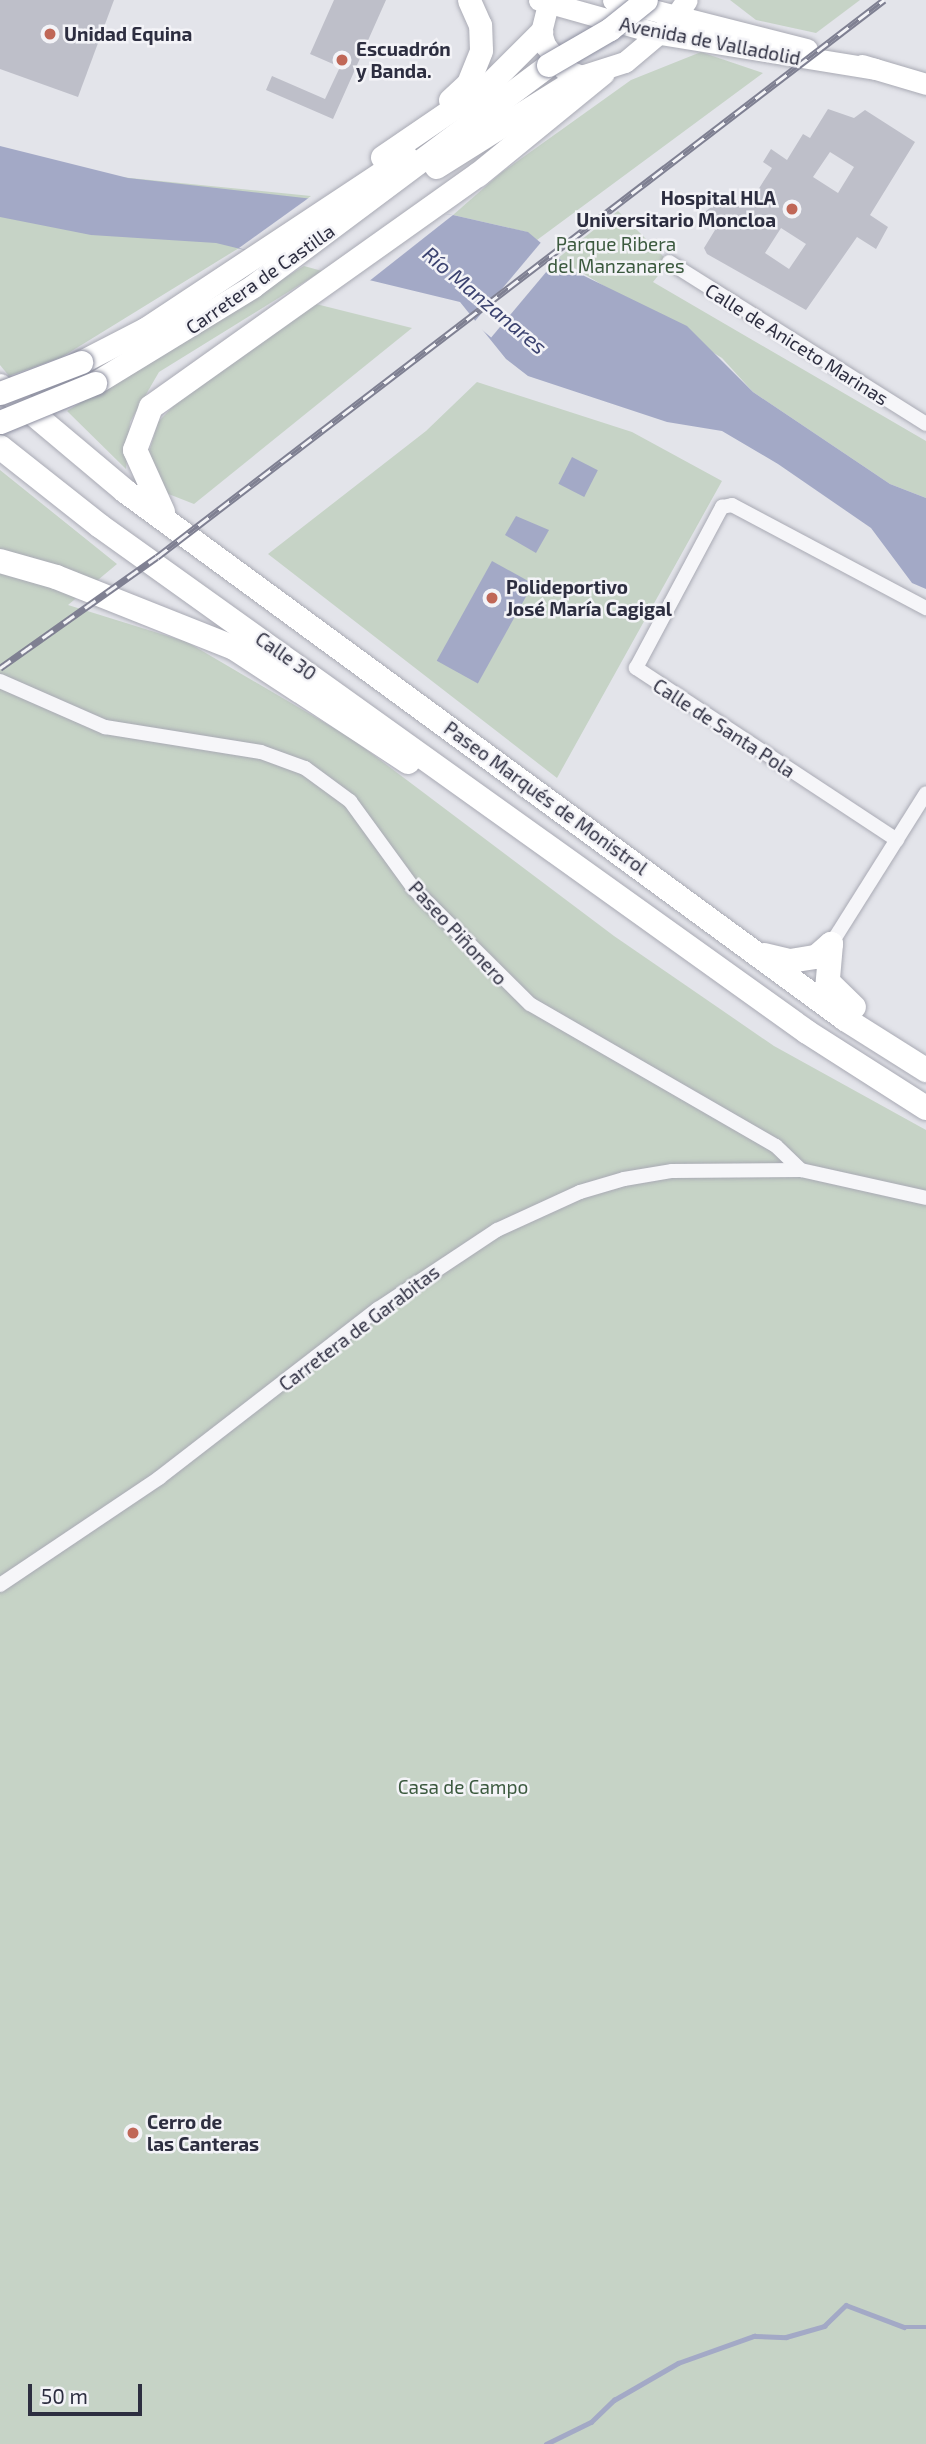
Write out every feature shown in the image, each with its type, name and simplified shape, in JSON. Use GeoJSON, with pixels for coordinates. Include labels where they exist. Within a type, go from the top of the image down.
{"type":"FeatureCollection","features":[{"type":"Feature","properties":{"kind":"highway"},"geometry":{"type":"LineString","coordinates":[[412,136],[468,83],[481,50],[480,25],[469,0]]}},
{"type":"Feature","properties":{"kind":"highway"},"geometry":{"type":"LineString","coordinates":[[548,65],[626,0]]}},
{"type":"Feature","properties":{"kind":"highway"},"geometry":{"type":"LineString","coordinates":[[548,65],[610,29],[646,0]]}},
{"type":"Feature","properties":{"kind":"highway"},"geometry":{"type":"LineString","coordinates":[[297,227],[380,159],[489,84],[541,32]]}},
{"type":"Feature","properties":{"kind":"highway","name":"Carretera de Castilla"},"geometry":{"type":"LineString","coordinates":[[0,393],[81,362],[145,329],[548,65]]}},
{"type":"Feature","properties":{"kind":"highway"},"geometry":{"type":"LineString","coordinates":[[331,230],[592,74]]}},
{"type":"Feature","properties":{"kind":"highway"},"geometry":{"type":"LineString","coordinates":[[169,522],[145,482],[135,450],[151,407],[314,294],[478,175],[592,74]]}},
{"type":"Feature","properties":{"kind":"highway","name":"Carretera de Castilla"},"geometry":{"type":"LineString","coordinates":[[0,422],[95,383],[253,286],[331,230],[498,100]]}},
{"type":"Feature","properties":{"kind":"highway"},"geometry":{"type":"LineString","coordinates":[[0,386],[32,418],[169,522]]}},
{"type":"Feature","properties":{"kind":"highway","name":"Calle 30"},"geometry":{"type":"LineString","coordinates":[[0,447],[100,526],[573,862]]}},
{"type":"Feature","properties":{"kind":"highway","name":"Paseo Marqués de Monistrol"},"geometry":{"type":"LineString","coordinates":[[169,522],[845,1019],[926,1070]]}},
{"type":"Feature","properties":{"kind":"highway"},"geometry":{"type":"LineString","coordinates":[[0,561],[56,577],[234,648],[428,776],[573,862]]}},
{"type":"Feature","properties":{"kind":"highway","name":"Paseo Marqués de Monistrol"},"geometry":{"type":"LineString","coordinates":[[573,862],[807,1032],[926,1108]]}},
{"type":"Feature","properties":{"kind":"highway"},"geometry":{"type":"LineString","coordinates":[[758,954],[789,961],[816,957],[831,944]]}},
{"type":"Feature","properties":{"kind":"highway"},"geometry":{"type":"LineString","coordinates":[[831,944],[827,973],[832,990],[926,1063]]}},
{"type":"Feature","properties":{"kind":"main road","name":"Avenida de Valladolid"},"geometry":{"type":"LineString","coordinates":[[613,0],[683,7],[926,84]]}},
{"type":"Feature","properties":{"kind":"main road","name":"Avenida de Valladolid"},"geometry":{"type":"LineString","coordinates":[[545,1],[660,34],[874,69]]}},
{"type":"Feature","properties":{"kind":"main road"},"geometry":{"type":"LineString","coordinates":[[545,1],[541,32],[555,60],[592,74],[660,34],[683,7]]}},
{"type":"Feature","properties":{"kind":"street","name":"Calle de Aniceto Marinas"},"geometry":{"type":"LineString","coordinates":[[669,262],[926,424]]}},
{"type":"Feature","properties":{"kind":"street","name":"Calle de Santa Pola"},"geometry":{"type":"LineString","coordinates":[[897,840],[638,673],[637,664],[722,507],[732,505],[926,608]]}},
{"type":"Feature","properties":{"kind":"street","name":"Paseo Piñonero"},"geometry":{"type":"LineString","coordinates":[[0,681],[105,727],[261,752],[322,778],[349,801],[414,889],[512,990],[776,1146],[801,1170]]}},
{"type":"Feature","properties":{"kind":"street"},"geometry":{"type":"LineString","coordinates":[[831,944],[926,793]]}},
{"type":"Feature","properties":{"kind":"street"},"geometry":{"type":"LineString","coordinates":[[801,1170],[926,1198]]}},
{"type":"Feature","properties":{"kind":"street","name":"Carretera de Garabitas"},"geometry":{"type":"LineString","coordinates":[[0,1585],[159,1478],[378,1309],[497,1230],[580,1192],[624,1179],[672,1171],[801,1170]]}},
{"type":"Feature","properties":{"kind":"green space"},"geometry":{"type":"Polygon","coordinates":[[[730,0],[860,0],[816,33],[756,20],[730,0]]]}},
{"type":"Feature","properties":{"kind":"green space"},"geometry":{"type":"Polygon","coordinates":[[[701,52],[763,73],[537,240],[527,232],[453,215],[501,173],[631,80],[701,52]]]}},
{"type":"Feature","properties":{"kind":"green space"},"geometry":{"type":"Polygon","coordinates":[[[0,151],[110,176],[311,196],[239,248],[62,357],[9,376],[0,365],[0,151]]]}},
{"type":"Feature","properties":{"kind":"green space","name":"Parque Ribera del Manzanares"},"geometry":{"type":"Polygon","coordinates":[[[618,211],[669,262],[653,282],[926,441],[926,498],[890,484],[753,392],[722,358],[558,258],[618,211]]]}},
{"type":"Feature","properties":{"kind":"green space"},"geometry":{"type":"Polygon","coordinates":[[[304,266],[322,271],[159,372],[130,422],[126,469],[67,411],[304,266]]]}},
{"type":"Feature","properties":{"kind":"green space"},"geometry":{"type":"Polygon","coordinates":[[[316,304],[412,328],[194,504],[166,493],[149,452],[158,422],[186,393],[316,304]]]}},
{"type":"Feature","properties":{"kind":"green space","name":"Polideportivo José María Cagigal"},"geometry":{"type":"Polygon","coordinates":[[[477,382],[632,432],[722,481],[557,778],[268,554],[426,431],[477,382]]]}},
{"type":"Feature","properties":{"kind":"green space","name":"Casa de Campo"},"geometry":{"type":"Polygon","coordinates":[[[0,470],[117,564],[68,605],[187,642],[351,738],[614,936],[774,1046],[926,1130],[926,2444],[0,2444],[0,470]]]}},
{"type":"Feature","properties":{"kind":"water","name":"Río Manzanares"},"geometry":{"type":"Polygon","coordinates":[[[0,146],[128,178],[453,215],[528,232],[574,271],[687,326],[753,392],[890,484],[926,498],[926,589],[912,583],[871,528],[778,464],[722,431],[667,422],[528,376],[506,359],[460,302],[216,243],[91,235],[0,217],[0,146]]]}},
{"type":"Feature","properties":{"kind":"water"},"geometry":{"type":"Polygon","coordinates":[[[572,457],[598,470],[584,497],[558,484],[572,457]]]}},
{"type":"Feature","properties":{"kind":"water"},"geometry":{"type":"Polygon","coordinates":[[[516,516],[549,530],[536,553],[505,535],[516,516]]]}},
{"type":"Feature","properties":{"kind":"water"},"geometry":{"type":"Polygon","coordinates":[[[492,561],[533,584],[478,683],[437,661],[492,561]]]}},
{"type":"Feature","properties":{"kind":"pier"},"geometry":{"type":"Polygon","coordinates":[[[310,197],[453,215],[368,282],[239,248],[310,197]]]}},
{"type":"Feature","properties":{"kind":"pier"},"geometry":{"type":"Polygon","coordinates":[[[543,240],[561,255],[491,338],[474,323],[543,240]]]}},
{"type":"Feature","properties":{"kind":"building","name":"Unidad Equina"},"geometry":{"type":"Polygon","coordinates":[[[0,0],[114,0],[78,97],[0,69],[0,0]]]}},
{"type":"Feature","properties":{"kind":"building","name":"Escuadrón y Banda."},"geometry":{"type":"Polygon","coordinates":[[[334,0],[386,0],[333,119],[266,90],[272,76],[325,99],[340,67],[310,54],[334,0]]]}},
{"type":"Feature","properties":{"kind":"building","name":"Hospital HLA Universitario Moncloa"},"geometry":{"type":"Polygon","coordinates":[[[828,109],[854,118],[865,110],[915,142],[870,215],[888,227],[876,249],[857,237],[806,310],[707,254],[704,248],[715,230],[697,218],[728,194],[747,207],[772,168],[763,162],[771,149],[787,160],[803,134],[810,138],[828,109]],[[830,152],[813,177],[838,193],[854,167],[830,152]],[[781,228],[765,253],[789,269],[806,244],[781,228]]]}},
{"type":"Feature","properties":{"kind":"waterway"},"geometry":{"type":"LineString","coordinates":[[546,2444],[591,2422],[614,2400],[678,2363],[754,2336],[786,2337],[824,2326],[846,2305],[904,2327],[926,2327]]}},
{"type":"Feature","properties":{"kind":"railway"},"geometry":{"type":"LineString","coordinates":[[0,668],[157,557],[884,0]]}},
{"type":"Feature","properties":{"kind":"place","name":"Unidad Equina"},"geometry":{"type":"Point","coordinates":[50,34]}},
{"type":"Feature","properties":{"kind":"place","name":"Escuadrón y Banda."},"geometry":{"type":"Point","coordinates":[342,60]}},
{"type":"Feature","properties":{"kind":"place","name":"Hospital HLA Universitario Moncloa"},"geometry":{"type":"Point","coordinates":[792,209]}},
{"type":"Feature","properties":{"kind":"place","name":"Polideportivo José María Cagigal"},"geometry":{"type":"Point","coordinates":[492,598]}},
{"type":"Feature","properties":{"kind":"place","name":"Cerro de las Canteras"},"geometry":{"type":"Point","coordinates":[133,2133]}}]}
